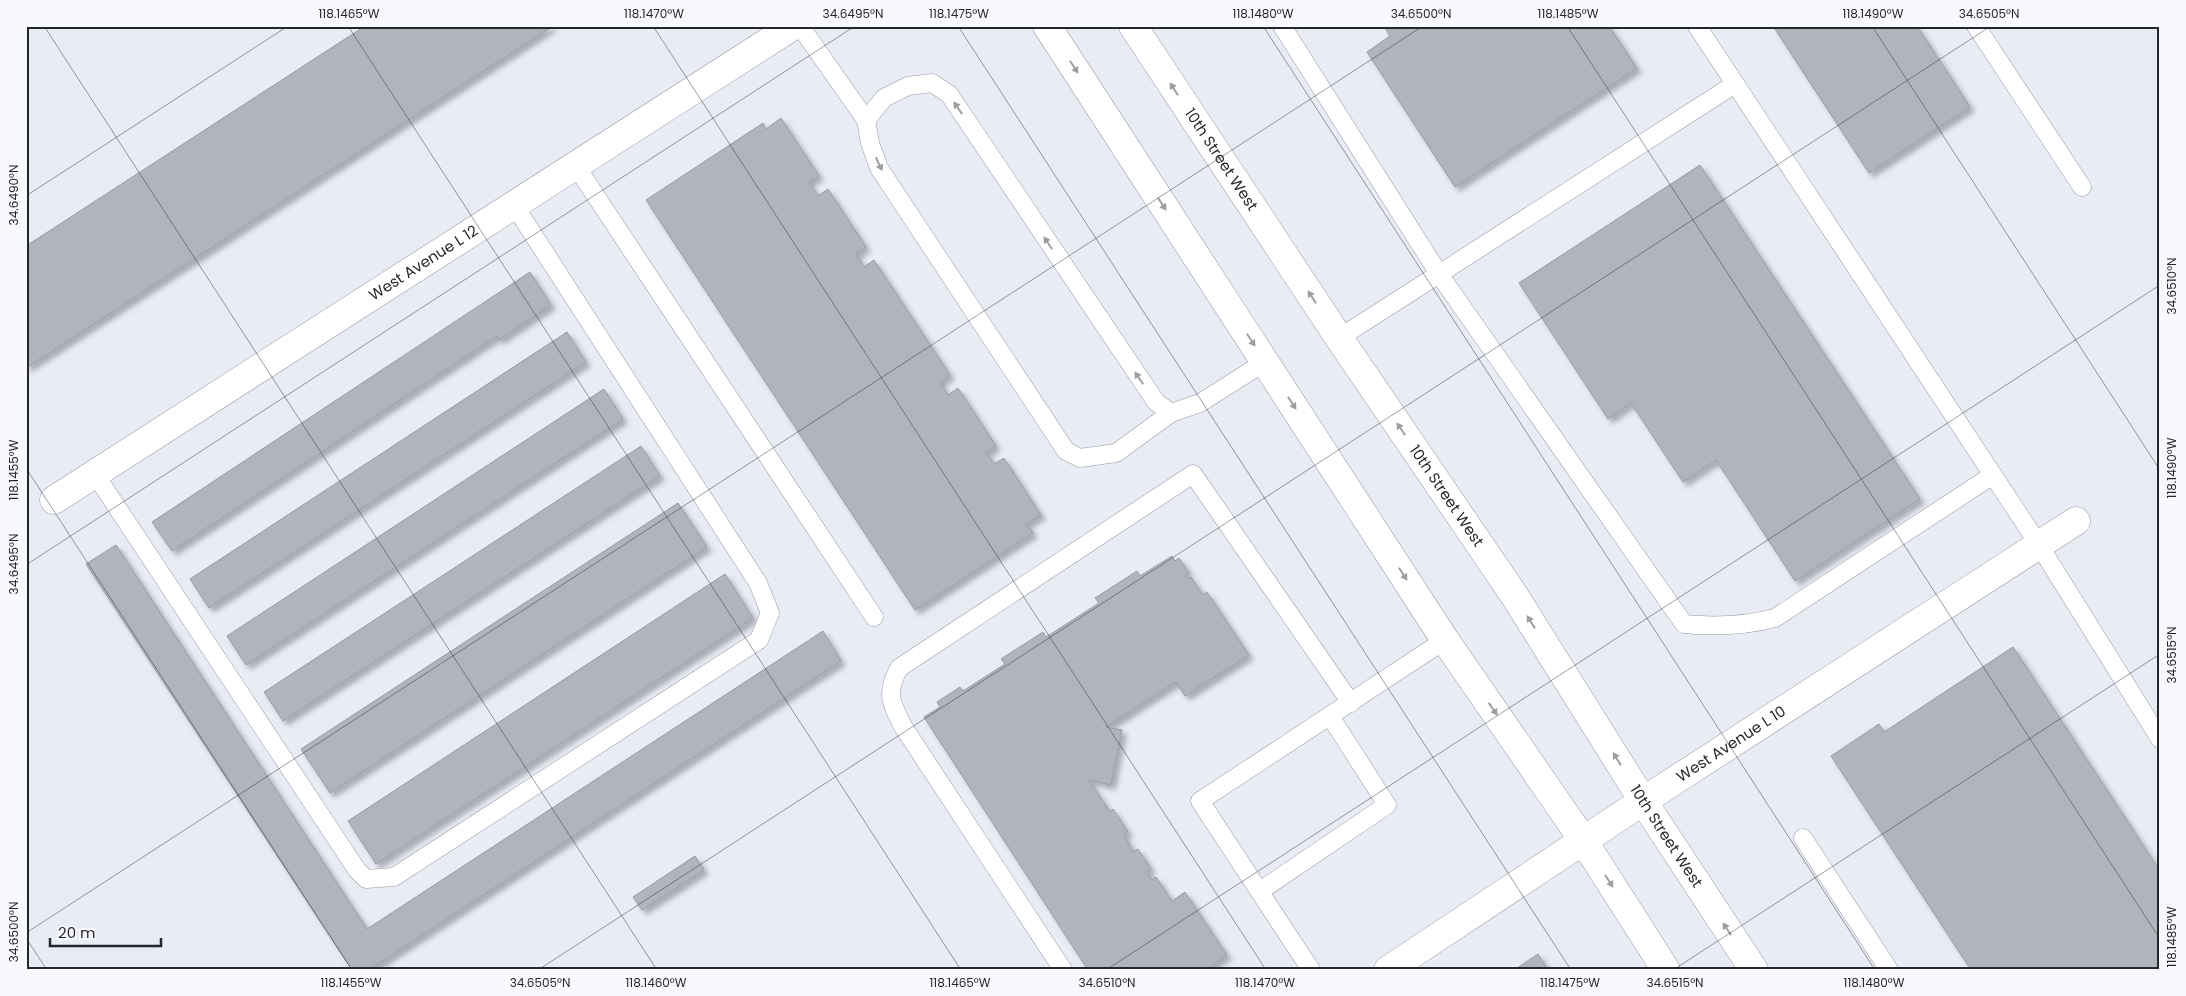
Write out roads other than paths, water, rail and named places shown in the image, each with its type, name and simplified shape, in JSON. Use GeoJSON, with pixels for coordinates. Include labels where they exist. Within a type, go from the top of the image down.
{"type":"FeatureCollection","features":[{"type":"Feature","properties":{"kind":"main road","name":"West Avenue L 12"},"geometry":{"type":"LineString","coordinates":[[54,500],[793,26]]}},
{"type":"Feature","properties":{"kind":"main road"},"geometry":{"type":"LineString","coordinates":[[1047,26],[1445,640],[1583,840],[1666,970]]}},
{"type":"Feature","properties":{"kind":"main road","name":"10th Street West"},"geometry":{"type":"LineString","coordinates":[[1133,26],[1339,338],[1514,595],[1643,801],[1754,970]]}},
{"type":"Feature","properties":{"kind":"main road","name":"West Avenue L 10"},"geometry":{"type":"LineString","coordinates":[[1388,970],[1583,840],[2076,521]]}},
{"type":"Feature","properties":{"kind":"lane"},"geometry":{"type":"LineString","coordinates":[[800,26],[866,120],[870,143],[880,168],[1066,451],[1080,458],[1116,453],[1171,413],[1200,403],[1265,362]]}},
{"type":"Feature","properties":{"kind":"lane"},"geometry":{"type":"LineString","coordinates":[[1282,26],[1439,274],[1684,624],[1711,627],[1750,624],[1775,618],[1993,475]]}},
{"type":"Feature","properties":{"kind":"lane"},"geometry":{"type":"LineString","coordinates":[[1697,26],[2039,545],[2160,739]]}},
{"type":"Feature","properties":{"kind":"lane"},"geometry":{"type":"LineString","coordinates":[[1976,26],[2082,187]]}},
{"type":"Feature","properties":{"kind":"lane"},"geometry":{"type":"LineString","coordinates":[[866,120],[884,98],[908,86],[932,83],[949,94],[1156,402],[1171,413]]}},
{"type":"Feature","properties":{"kind":"lane"},"geometry":{"type":"LineString","coordinates":[[1339,338],[1735,84]]}},
{"type":"Feature","properties":{"kind":"lane"},"geometry":{"type":"LineString","coordinates":[[576,166],[874,617]]}},
{"type":"Feature","properties":{"kind":"lane"},"geometry":{"type":"LineString","coordinates":[[95,474],[357,870],[366,879],[394,877],[759,640],[770,613],[758,583],[514,205]]}},
{"type":"Feature","properties":{"kind":"lane"},"geometry":{"type":"LineString","coordinates":[[1063,970],[904,728],[893,706],[890,685],[899,668],[1193,474],[1351,702]]}},
{"type":"Feature","properties":{"kind":"lane"},"geometry":{"type":"LineString","coordinates":[[1311,970],[1200,801],[1445,640]]}},
{"type":"Feature","properties":{"kind":"lane"},"geometry":{"type":"LineString","coordinates":[[1260,891],[1387,805],[1330,716]]}},
{"type":"Feature","properties":{"kind":"lane"},"geometry":{"type":"LineString","coordinates":[[1803,838],[1889,970]]}}]}
